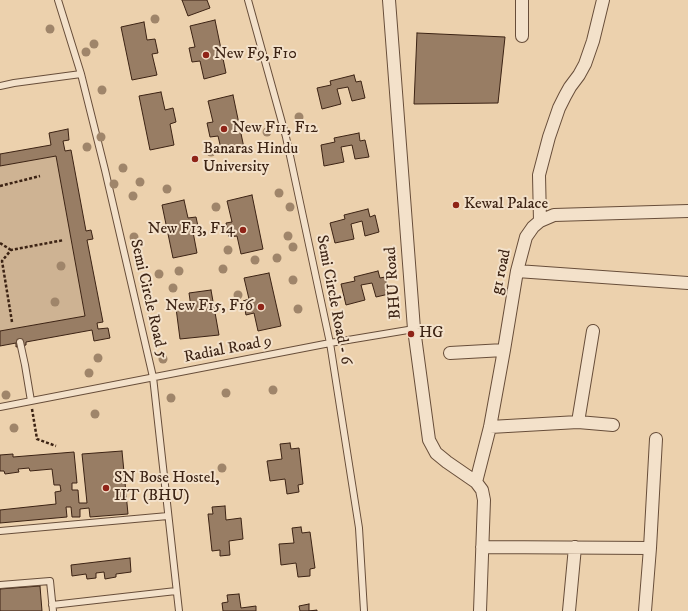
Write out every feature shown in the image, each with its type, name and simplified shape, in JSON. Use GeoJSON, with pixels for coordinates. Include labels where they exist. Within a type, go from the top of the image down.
{"type":"FeatureCollection","features":[{"type":"Feature","properties":{"kind":"street","name":"BHU Road"},"geometry":{"type":"LineString","coordinates":[[389,0],[414,329],[430,440],[436,453],[446,462],[476,482]]}},
{"type":"Feature","properties":{"kind":"street"},"geometry":{"type":"LineString","coordinates":[[522,0],[522,36]]}},
{"type":"Feature","properties":{"kind":"street"},"geometry":{"type":"LineString","coordinates":[[603,0],[593,41],[585,64],[565,96],[549,136],[539,176],[540,221],[554,215],[688,211]]}},
{"type":"Feature","properties":{"kind":"street","name":"g1 road"},"geometry":{"type":"LineString","coordinates":[[476,482],[490,426],[517,271],[526,237],[533,227],[540,221]]}},
{"type":"Feature","properties":{"kind":"street"},"geometry":{"type":"LineString","coordinates":[[517,271],[688,283]]}},
{"type":"Feature","properties":{"kind":"street"},"geometry":{"type":"LineString","coordinates":[[578,422],[592,331]]}},
{"type":"Feature","properties":{"kind":"street"},"geometry":{"type":"LineString","coordinates":[[450,353],[504,350]]}},
{"type":"Feature","properties":{"kind":"street"},"geometry":{"type":"LineString","coordinates":[[490,426],[578,422],[613,425]]}},
{"type":"Feature","properties":{"kind":"street"},"geometry":{"type":"LineString","coordinates":[[645,611],[656,439]]}},
{"type":"Feature","properties":{"kind":"street"},"geometry":{"type":"LineString","coordinates":[[476,482],[482,490],[484,500],[480,611]]}},
{"type":"Feature","properties":{"kind":"street"},"geometry":{"type":"LineString","coordinates":[[482,547],[650,548]]}},
{"type":"Feature","properties":{"kind":"street"},"geometry":{"type":"LineString","coordinates":[[569,611],[575,547]]}},
{"type":"Feature","properties":{"kind":"lane","name":"Semi Circle Road 5"},"geometry":{"type":"LineString","coordinates":[[58,0],[81,74],[153,377],[179,611]]}},
{"type":"Feature","properties":{"kind":"lane","name":"Semi Circle Road - 6"},"geometry":{"type":"LineString","coordinates":[[248,0],[286,137],[330,343],[358,528],[364,611]]}},
{"type":"Feature","properties":{"kind":"lane"},"geometry":{"type":"LineString","coordinates":[[0,86],[81,74]]}},
{"type":"Feature","properties":{"kind":"lane","name":"Radial Road 9"},"geometry":{"type":"LineString","coordinates":[[0,407],[330,343],[414,329]]}},
{"type":"Feature","properties":{"kind":"lane"},"geometry":{"type":"LineString","coordinates":[[20,342],[30,401]]}},
{"type":"Feature","properties":{"kind":"lane"},"geometry":{"type":"LineString","coordinates":[[0,531],[168,516]]}},
{"type":"Feature","properties":{"kind":"lane"},"geometry":{"type":"LineString","coordinates":[[0,585],[50,580],[52,608],[176,591]]}},
{"type":"Feature","properties":{"kind":"path"},"geometry":{"type":"LineString","coordinates":[[0,186],[40,176]]}},
{"type":"Feature","properties":{"kind":"path"},"geometry":{"type":"LineString","coordinates":[[12,322],[1,261],[11,250],[64,240]]}},
{"type":"Feature","properties":{"kind":"path"},"geometry":{"type":"LineString","coordinates":[[0,243],[11,250]]}},
{"type":"Feature","properties":{"kind":"path"},"geometry":{"type":"LineString","coordinates":[[30,401],[37,439],[56,446]]}},
{"type":"Feature","properties":{"kind":"shaded area"},"geometry":{"type":"Polygon","coordinates":[[[56,156],[85,316],[0,331],[0,166],[56,156]]]}},
{"type":"Feature","properties":{"kind":"building"},"geometry":{"type":"Polygon","coordinates":[[[182,0],[207,0],[210,8],[188,16],[182,0]]]}},
{"type":"Feature","properties":{"kind":"building","name":"New F9, F10"},"geometry":{"type":"Polygon","coordinates":[[[215,20],[226,73],[204,79],[200,61],[192,62],[189,48],[195,47],[190,26],[215,20]]]}},
{"type":"Feature","properties":{"kind":"building"},"geometry":{"type":"Polygon","coordinates":[[[144,22],[147,40],[155,39],[158,53],[152,54],[157,75],[132,80],[121,27],[144,22]]]}},
{"type":"Feature","properties":{"kind":"building"},"geometry":{"type":"Polygon","coordinates":[[[417,33],[505,37],[498,103],[414,104],[417,33]]]}},
{"type":"Feature","properties":{"kind":"building"},"geometry":{"type":"Polygon","coordinates":[[[354,75],[356,82],[361,81],[365,98],[352,101],[348,87],[337,89],[341,104],[322,109],[317,88],[331,85],[330,81],[354,75]]]}},
{"type":"Feature","properties":{"kind":"building"},"geometry":{"type":"Polygon","coordinates":[[[161,92],[165,110],[173,108],[176,122],[170,124],[174,145],[150,150],[139,96],[161,92]]]}},
{"type":"Feature","properties":{"kind":"building","name":"New F11, F12"},"geometry":{"type":"Polygon","coordinates":[[[233,95],[244,148],[222,153],[218,136],[210,137],[207,123],[213,122],[208,101],[233,95]]]}},
{"type":"Feature","properties":{"kind":"building"},"geometry":{"type":"Polygon","coordinates":[[[68,129],[69,140],[63,141],[65,151],[71,150],[86,231],[91,230],[93,239],[87,240],[103,322],[97,323],[98,329],[108,328],[110,338],[94,341],[92,330],[26,342],[26,345],[16,347],[16,343],[0,346],[0,331],[85,316],[56,156],[0,166],[0,154],[51,145],[49,133],[68,129]]]}},
{"type":"Feature","properties":{"kind":"building"},"geometry":{"type":"Polygon","coordinates":[[[359,133],[360,141],[365,140],[369,157],[355,159],[352,145],[341,147],[344,162],[324,166],[321,145],[335,142],[334,138],[359,133]]]}},
{"type":"Feature","properties":{"kind":"building","name":"New F13, F14"},"geometry":{"type":"Polygon","coordinates":[[[252,195],[263,249],[241,254],[237,236],[229,237],[226,223],[232,222],[227,201],[252,195]]]}},
{"type":"Feature","properties":{"kind":"building"},"geometry":{"type":"Polygon","coordinates":[[[184,200],[188,218],[196,217],[199,231],[193,232],[197,253],[173,258],[162,205],[184,200]]]}},
{"type":"Feature","properties":{"kind":"building"},"geometry":{"type":"Polygon","coordinates":[[[368,209],[370,217],[375,215],[379,232],[365,236],[362,221],[351,224],[354,239],[335,243],[330,223],[345,219],[344,215],[368,209]]]}},
{"type":"Feature","properties":{"kind":"building"},"geometry":{"type":"Polygon","coordinates":[[[378,271],[380,278],[385,277],[389,294],[376,297],[372,283],[361,285],[365,300],[346,305],[341,284],[355,281],[354,277],[378,271]]]}},
{"type":"Feature","properties":{"kind":"building","name":"New F15, F16"},"geometry":{"type":"Polygon","coordinates":[[[269,273],[281,326],[258,331],[254,313],[246,315],[243,301],[249,299],[244,278],[269,273]]]}},
{"type":"Feature","properties":{"kind":"building"},"geometry":{"type":"Polygon","coordinates":[[[211,290],[219,335],[180,339],[176,308],[191,307],[189,293],[211,290]]]}},
{"type":"Feature","properties":{"kind":"building"},"geometry":{"type":"Polygon","coordinates":[[[290,443],[291,449],[299,448],[303,484],[298,485],[299,492],[287,494],[285,479],[270,481],[267,461],[282,459],[280,444],[290,443]]]}},
{"type":"Feature","properties":{"kind":"building","name":"SN Bose Hostel, IIT (BHU)"},"geometry":{"type":"Polygon","coordinates":[[[122,451],[128,514],[90,517],[89,508],[80,509],[80,517],[72,517],[71,507],[66,507],[67,517],[0,523],[0,510],[56,504],[55,492],[61,491],[60,485],[54,485],[52,469],[30,471],[29,468],[18,469],[19,472],[5,474],[4,471],[0,471],[0,455],[13,454],[13,457],[74,452],[77,483],[72,483],[72,490],[78,490],[79,503],[87,503],[82,454],[122,451]]]}},
{"type":"Feature","properties":{"kind":"building"},"geometry":{"type":"Polygon","coordinates":[[[225,506],[226,520],[241,518],[243,539],[229,541],[230,555],[220,556],[220,550],[212,551],[208,514],[213,514],[212,507],[225,506]]]}},
{"type":"Feature","properties":{"kind":"building"},"geometry":{"type":"Polygon","coordinates":[[[301,527],[302,533],[310,532],[315,568],[310,569],[310,576],[298,577],[296,563],[281,565],[279,544],[294,543],[292,528],[301,527]]]}},
{"type":"Feature","properties":{"kind":"building"},"geometry":{"type":"Polygon","coordinates":[[[130,558],[131,572],[116,574],[116,577],[105,579],[104,572],[96,573],[96,578],[87,579],[86,574],[72,576],[71,565],[130,558]]]}},
{"type":"Feature","properties":{"kind":"building"},"geometry":{"type":"Polygon","coordinates":[[[40,586],[42,611],[0,611],[0,589],[40,586]]]}},
{"type":"Feature","properties":{"kind":"building"},"geometry":{"type":"Polygon","coordinates":[[[239,594],[241,608],[256,606],[256,611],[223,611],[222,603],[228,602],[227,595],[239,594]]]}},
{"type":"Feature","properties":{"kind":"building"},"geometry":{"type":"Polygon","coordinates":[[[309,604],[309,611],[300,611],[299,606],[309,604]]]}},
{"type":"Feature","properties":{"kind":"place","name":"New F9, F10"},"geometry":{"type":"Point","coordinates":[206,55]}},
{"type":"Feature","properties":{"kind":"place","name":"New F11, F12"},"geometry":{"type":"Point","coordinates":[224,129]}},
{"type":"Feature","properties":{"kind":"place","name":"Banaras Hindu University"},"geometry":{"type":"Point","coordinates":[195,159]}},
{"type":"Feature","properties":{"kind":"place","name":"Kewal Palace"},"geometry":{"type":"Point","coordinates":[456,205]}},
{"type":"Feature","properties":{"kind":"place","name":"New F13, F14"},"geometry":{"type":"Point","coordinates":[243,230]}},
{"type":"Feature","properties":{"kind":"place","name":"New F15, F16"},"geometry":{"type":"Point","coordinates":[261,307]}},
{"type":"Feature","properties":{"kind":"place","name":"HG"},"geometry":{"type":"Point","coordinates":[411,334]}},
{"type":"Feature","properties":{"kind":"place","name":"SN Bose Hostel, IIT (BHU)"},"geometry":{"type":"Point","coordinates":[106,488]}}]}
